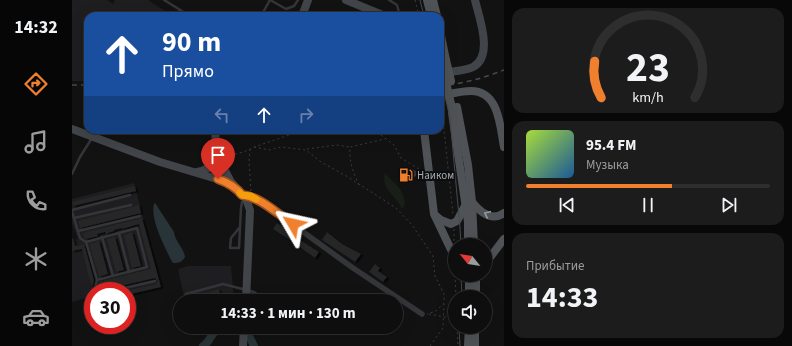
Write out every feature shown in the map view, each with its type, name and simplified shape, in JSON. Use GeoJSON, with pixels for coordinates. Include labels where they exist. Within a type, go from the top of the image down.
{"type":"FeatureCollection","features":[{"type":"Feature","properties":{"kind":"main road"},"geometry":{"type":"LineString","coordinates":[[304,12],[308,0]]}},
{"type":"Feature","properties":{"kind":"main road"},"geometry":{"type":"LineString","coordinates":[[346,0],[375,12]]}},
{"type":"Feature","properties":{"kind":"main road"},"geometry":{"type":"LineString","coordinates":[[429,0],[430,12]]}},
{"type":"Feature","properties":{"kind":"main road"},"geometry":{"type":"LineString","coordinates":[[429,0],[435,12]]}},
{"type":"Feature","properties":{"kind":"main road"},"geometry":{"type":"LineString","coordinates":[[444,73],[474,67],[481,60],[485,51],[475,0]]}},
{"type":"Feature","properties":{"kind":"main road"},"geometry":{"type":"LineString","coordinates":[[444,67],[454,108],[473,238]]}},
{"type":"Feature","properties":{"kind":"main road"},"geometry":{"type":"LineString","coordinates":[[444,97],[470,91],[481,92],[490,98],[497,110],[504,147]]}},
{"type":"Feature","properties":{"kind":"main road"},"geometry":{"type":"LineString","coordinates":[[72,129],[84,133]]}},
{"type":"Feature","properties":{"kind":"main road"},"geometry":{"type":"LineString","coordinates":[[87,134],[160,162],[227,182],[246,197],[250,216],[246,294]]}},
{"type":"Feature","properties":{"kind":"main road"},"geometry":{"type":"LineString","coordinates":[[196,172],[206,170],[212,166],[216,154],[215,134]]}},
{"type":"Feature","properties":{"kind":"main road"},"geometry":{"type":"LineString","coordinates":[[424,134],[426,172],[434,214],[448,243]]}},
{"type":"Feature","properties":{"kind":"main road"},"geometry":{"type":"LineString","coordinates":[[216,154],[235,187]]}},
{"type":"Feature","properties":{"kind":"main road"},"geometry":{"type":"LineString","coordinates":[[469,203],[485,215],[493,217],[504,213]]}},
{"type":"Feature","properties":{"kind":"main road"},"geometry":{"type":"LineString","coordinates":[[434,214],[446,223],[451,224],[457,221],[469,203]]}},
{"type":"Feature","properties":{"kind":"main road"},"geometry":{"type":"LineString","coordinates":[[468,238],[469,203]]}},
{"type":"Feature","properties":{"kind":"main road"},"geometry":{"type":"LineString","coordinates":[[492,255],[504,239]]}},
{"type":"Feature","properties":{"kind":"main road"},"geometry":{"type":"LineString","coordinates":[[467,282],[469,287]]}},
{"type":"Feature","properties":{"kind":"main road"},"geometry":{"type":"LineString","coordinates":[[469,287],[471,282]]}},
{"type":"Feature","properties":{"kind":"main road"},"geometry":{"type":"LineString","coordinates":[[243,346],[244,334]]}},
{"type":"Feature","properties":{"kind":"main road"},"geometry":{"type":"LineString","coordinates":[[468,346],[469,334]]}},
{"type":"Feature","properties":{"kind":"main road"},"geometry":{"type":"LineString","coordinates":[[474,346],[475,334]]}},
{"type":"Feature","properties":{"kind":"street"},"geometry":{"type":"LineString","coordinates":[[246,197],[259,200],[353,268],[422,314]]}},
{"type":"Feature","properties":{"kind":"lane"},"geometry":{"type":"LineString","coordinates":[[164,0],[183,12]]}},
{"type":"Feature","properties":{"kind":"lane"},"geometry":{"type":"LineString","coordinates":[[263,12],[270,0],[286,9],[294,6],[298,0]]}},
{"type":"Feature","properties":{"kind":"lane"},"geometry":{"type":"LineString","coordinates":[[389,0],[397,5],[399,12]]}},
{"type":"Feature","properties":{"kind":"lane"},"geometry":{"type":"LineString","coordinates":[[72,174],[80,157],[93,136]]}},
{"type":"Feature","properties":{"kind":"lane"},"geometry":{"type":"LineString","coordinates":[[417,173],[410,179],[406,180],[403,177],[405,170],[409,169],[417,173],[426,172]]}},
{"type":"Feature","properties":{"kind":"lane"},"geometry":{"type":"LineString","coordinates":[[86,242],[137,228],[147,267],[97,280],[86,242],[80,238],[72,211],[130,195]]}},
{"type":"Feature","properties":{"kind":"lane"},"geometry":{"type":"LineString","coordinates":[[240,227],[231,238],[230,248],[238,248],[240,227],[242,202],[246,197]]}},
{"type":"Feature","properties":{"kind":"lane"},"geometry":{"type":"LineString","coordinates":[[74,218],[131,205]]}},
{"type":"Feature","properties":{"kind":"lane"},"geometry":{"type":"LineString","coordinates":[[78,231],[140,216]]}},
{"type":"Feature","properties":{"kind":"lane"},"geometry":{"type":"LineString","coordinates":[[119,232],[129,272]]}},
{"type":"Feature","properties":{"kind":"lane"},"geometry":{"type":"LineString","coordinates":[[102,237],[113,276]]}},
{"type":"Feature","properties":{"kind":"lane"},"geometry":{"type":"LineString","coordinates":[[136,285],[155,281]]}},
{"type":"Feature","properties":{"kind":"lane"},"geometry":{"type":"LineString","coordinates":[[186,294],[223,284],[257,294]]}},
{"type":"Feature","properties":{"kind":"path"},"geometry":{"type":"LineString","coordinates":[[415,0],[418,12]]}},
{"type":"Feature","properties":{"kind":"path"},"geometry":{"type":"LineString","coordinates":[[444,129],[454,222],[454,238]]}},
{"type":"Feature","properties":{"kind":"path"},"geometry":{"type":"LineString","coordinates":[[216,154],[226,156],[292,134]]}},
{"type":"Feature","properties":{"kind":"path"},"geometry":{"type":"LineString","coordinates":[[379,134],[394,145],[401,158],[426,172]]}},
{"type":"Feature","properties":{"kind":"path"},"geometry":{"type":"LineString","coordinates":[[254,147],[269,150],[281,147],[306,150],[337,145],[350,148],[385,139]]}},
{"type":"Feature","properties":{"kind":"path"},"geometry":{"type":"LineString","coordinates":[[350,148],[349,160],[359,185]]}},
{"type":"Feature","properties":{"kind":"path"},"geometry":{"type":"LineString","coordinates":[[246,197],[250,149]]}},
{"type":"Feature","properties":{"kind":"path"},"geometry":{"type":"LineString","coordinates":[[306,150],[321,162],[348,177],[396,208],[412,225],[433,256],[435,276],[444,294],[444,317],[443,328],[430,346]]}},
{"type":"Feature","properties":{"kind":"path"},"geometry":{"type":"LineString","coordinates":[[429,314],[436,311],[444,303]]}},
{"type":"Feature","properties":{"kind":"path"},"geometry":{"type":"LineString","coordinates":[[422,314],[448,318]]}},
{"type":"Feature","properties":{"kind":"path"},"geometry":{"type":"LineString","coordinates":[[457,334],[458,346]]}},
{"type":"Feature","properties":{"kind":"shaded area"},"geometry":{"type":"Polygon","coordinates":[[[72,0],[107,0],[113,4],[115,0],[148,0],[167,12],[84,12],[84,81],[72,81],[72,0]]]}},
{"type":"Feature","properties":{"kind":"shaded area"},"geometry":{"type":"Polygon","coordinates":[[[385,173],[398,186],[403,194],[405,204],[402,209],[385,185],[385,173]]]}},
{"type":"Feature","properties":{"kind":"shaded area"},"geometry":{"type":"Polygon","coordinates":[[[134,183],[160,283],[136,289],[136,282],[84,282],[84,298],[72,302],[72,241],[78,239],[72,223],[72,199],[134,183]]]}},
{"type":"Feature","properties":{"kind":"shaded area"},"geometry":{"type":"Polygon","coordinates":[[[155,203],[174,232],[183,251],[185,257],[180,262],[173,263],[161,240],[154,217],[153,210],[155,203]]]}},
{"type":"Feature","properties":{"kind":"shaded area"},"geometry":{"type":"Polygon","coordinates":[[[188,266],[231,266],[233,294],[183,294],[178,269],[188,266]]]}},
{"type":"Feature","properties":{"kind":"building"},"geometry":{"type":"Polygon","coordinates":[[[135,186],[136,191],[73,206],[72,202],[135,186]]]}},
{"type":"Feature","properties":{"kind":"building"},"geometry":{"type":"Polygon","coordinates":[[[139,205],[141,213],[80,228],[78,221],[139,205]]]}},
{"type":"Feature","properties":{"kind":"building"},"geometry":{"type":"Polygon","coordinates":[[[142,218],[161,287],[136,293],[136,288],[156,284],[158,281],[155,278],[136,282],[99,282],[151,269],[139,224],[114,230],[106,234],[105,232],[97,234],[98,236],[86,239],[83,233],[142,218]]]}},
{"type":"Feature","properties":{"kind":"building"},"geometry":{"type":"Polygon","coordinates":[[[277,223],[287,229],[288,227],[292,229],[289,233],[319,252],[315,258],[273,229],[277,223]]]}},
{"type":"Feature","properties":{"kind":"building"},"geometry":{"type":"Polygon","coordinates":[[[132,232],[141,266],[132,268],[124,235],[132,232]]]}},
{"type":"Feature","properties":{"kind":"building"},"geometry":{"type":"Polygon","coordinates":[[[327,232],[342,244],[361,254],[355,262],[322,240],[327,232]]]}},
{"type":"Feature","properties":{"kind":"building"},"geometry":{"type":"Polygon","coordinates":[[[115,237],[124,270],[116,272],[107,239],[115,237]]]}},
{"type":"Feature","properties":{"kind":"building"},"geometry":{"type":"Polygon","coordinates":[[[73,238],[75,246],[84,244],[94,282],[90,282],[82,249],[72,251],[73,238]]]}},
{"type":"Feature","properties":{"kind":"building"},"geometry":{"type":"Polygon","coordinates":[[[99,241],[108,274],[99,277],[89,244],[99,241]]]}},
{"type":"Feature","properties":{"kind":"building"},"geometry":{"type":"Polygon","coordinates":[[[375,264],[380,268],[378,271],[387,277],[383,282],[369,272],[375,264]]]}},
{"type":"Feature","properties":{"kind":"building"},"geometry":{"type":"Polygon","coordinates":[[[219,289],[220,294],[203,294],[219,289]]]}},
{"type":"Feature","properties":{"kind":"waterway"},"geometry":{"type":"LineString","coordinates":[[203,346],[215,332],[218,330],[227,329],[245,333],[249,336],[254,346]]}},
{"type":"Feature","properties":{"kind":"tram line"},"geometry":{"type":"LineString","coordinates":[[420,0],[423,12]]}},
{"type":"Feature","properties":{"kind":"tram line"},"geometry":{"type":"LineString","coordinates":[[444,92],[450,118],[461,238]]}},
{"type":"Feature","properties":{"kind":"tram line"},"geometry":{"type":"LineString","coordinates":[[461,282],[462,290]]}},
{"type":"Feature","properties":{"kind":"tram line"},"geometry":{"type":"LineString","coordinates":[[459,334],[460,346]]}},
{"type":"Feature","properties":{"kind":"railway"},"geometry":{"type":"LineString","coordinates":[[444,86],[489,76],[504,70]]}},
{"type":"Feature","properties":{"kind":"railway"},"geometry":{"type":"LineString","coordinates":[[72,85],[84,85]]}},
{"type":"Feature","properties":{"kind":"slow traffic"},"geometry":{"type":"LineString","coordinates":[[240,193],[256,199]]}},
{"type":"Feature","properties":{"kind":"place","name":"Наиком"},"geometry":{"type":"Point","coordinates":[406,175]}},
{"type":"Feature","properties":{"kind":"route"},"geometry":{"type":"LineString","coordinates":[[218,179],[235,187],[242,195],[251,196],[259,200],[293,224]]}}]}
